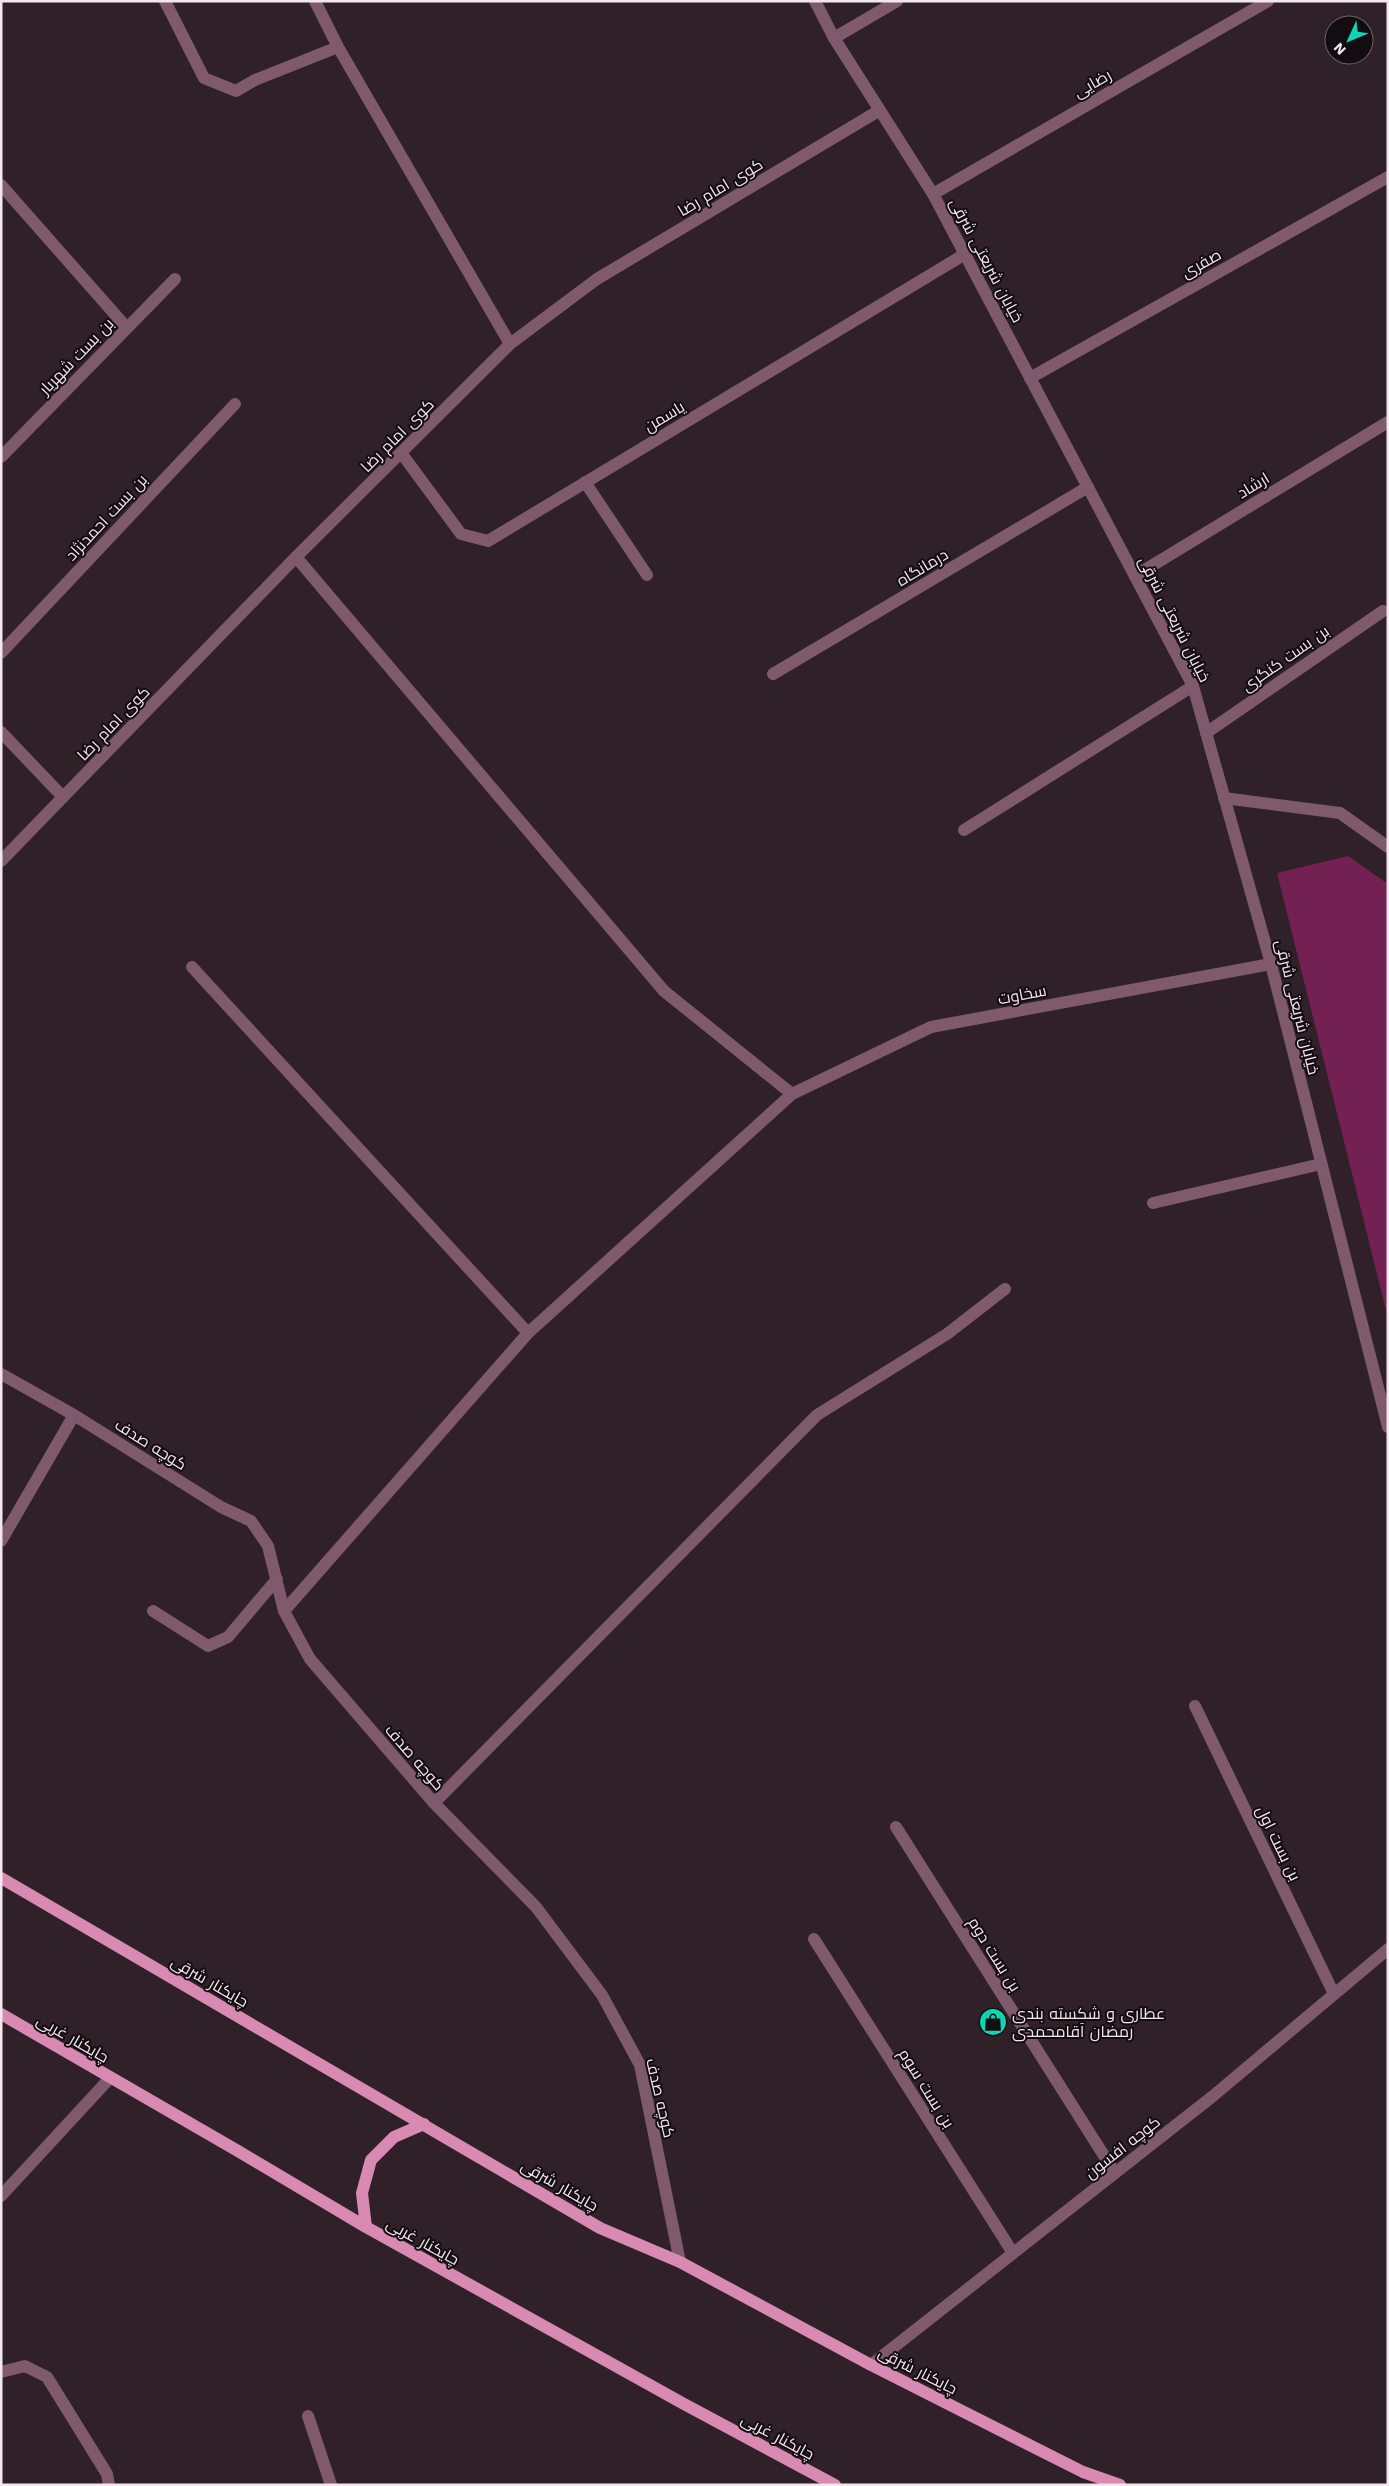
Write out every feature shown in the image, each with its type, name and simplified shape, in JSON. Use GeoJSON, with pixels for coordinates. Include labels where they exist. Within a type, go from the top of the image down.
{"type":"FeatureCollection","features":[{"type":"Feature","properties":{"kind":"main road","name":"چایکنار شرقی"},"geometry":{"type":"LineString","coordinates":[[1,1878],[600,2228],[680,2262],[871,2365],[1083,2472],[1120,2485]]}},
{"type":"Feature","properties":{"kind":"main road","name":"چایکنار غربی"},"geometry":{"type":"LineString","coordinates":[[1,2014],[238,2151],[366,2228],[684,2404],[835,2485]]}},
{"type":"Feature","properties":{"kind":"main road"},"geometry":{"type":"LineString","coordinates":[[366,2228],[362,2193],[371,2160],[394,2137],[424,2124]]}},
{"type":"Feature","properties":{"kind":"street"},"geometry":{"type":"LineString","coordinates":[[165,1],[204,78],[236,91],[255,80],[338,48]]}},
{"type":"Feature","properties":{"kind":"street"},"geometry":{"type":"LineString","coordinates":[[314,1],[338,48],[510,344]]}},
{"type":"Feature","properties":{"kind":"street","name":"خیابان شریعتی شرقی"},"geometry":{"type":"LineString","coordinates":[[815,1],[834,38],[934,194],[1193,686],[1271,964],[1388,1427]]}},
{"type":"Feature","properties":{"kind":"street"},"geometry":{"type":"LineString","coordinates":[[834,38],[897,1]]}},
{"type":"Feature","properties":{"kind":"street","name":"رضایی"},"geometry":{"type":"LineString","coordinates":[[934,194],[1268,1]]}},
{"type":"Feature","properties":{"kind":"street","name":"کوی امام رضا"},"geometry":{"type":"LineString","coordinates":[[1,861],[296,557],[402,454],[510,344],[597,278],[880,110]]}},
{"type":"Feature","properties":{"kind":"street","name":"صفری"},"geometry":{"type":"LineString","coordinates":[[1030,378],[1388,177]]}},
{"type":"Feature","properties":{"kind":"street"},"geometry":{"type":"LineString","coordinates":[[1,185],[127,328]]}},
{"type":"Feature","properties":{"kind":"street","name":"یاسمن"},"geometry":{"type":"LineString","coordinates":[[402,454],[461,534],[488,541],[966,254]]}},
{"type":"Feature","properties":{"kind":"street","name":"بن بست شهریار"},"geometry":{"type":"LineString","coordinates":[[1,457],[175,278]]}},
{"type":"Feature","properties":{"kind":"street","name":"بن بست احمدنژاد"},"geometry":{"type":"LineString","coordinates":[[1,653],[235,404]]}},
{"type":"Feature","properties":{"kind":"street","name":"ارشاد"},"geometry":{"type":"LineString","coordinates":[[1135,576],[1388,422]]}},
{"type":"Feature","properties":{"kind":"street"},"geometry":{"type":"LineString","coordinates":[[585,482],[647,576]]}},
{"type":"Feature","properties":{"kind":"street","name":"درمانگاه"},"geometry":{"type":"LineString","coordinates":[[773,674],[1088,487]]}},
{"type":"Feature","properties":{"kind":"street"},"geometry":{"type":"LineString","coordinates":[[296,557],[664,991],[792,1094]]}},
{"type":"Feature","properties":{"kind":"street","name":"بن بست کنگری"},"geometry":{"type":"LineString","coordinates":[[1206,732],[1383,611]]}},
{"type":"Feature","properties":{"kind":"street"},"geometry":{"type":"LineString","coordinates":[[964,830],[1193,686]]}},
{"type":"Feature","properties":{"kind":"street"},"geometry":{"type":"LineString","coordinates":[[1,732],[63,797]]}},
{"type":"Feature","properties":{"kind":"street"},"geometry":{"type":"LineString","coordinates":[[1224,798],[1340,813],[1388,847]]}},
{"type":"Feature","properties":{"kind":"street","name":"سخاوت"},"geometry":{"type":"LineString","coordinates":[[284,1611],[528,1333],[792,1094],[931,1027],[1271,964]]}},
{"type":"Feature","properties":{"kind":"street"},"geometry":{"type":"LineString","coordinates":[[192,967],[528,1333]]}},
{"type":"Feature","properties":{"kind":"street"},"geometry":{"type":"LineString","coordinates":[[1153,1203],[1321,1164]]}},
{"type":"Feature","properties":{"kind":"street"},"geometry":{"type":"LineString","coordinates":[[434,1803],[817,1416],[947,1334],[1006,1289]]}},
{"type":"Feature","properties":{"kind":"street","name":"کوچه صدف"},"geometry":{"type":"LineString","coordinates":[[1,1374],[74,1415],[221,1507],[251,1521],[268,1546],[284,1611],[310,1659],[434,1803],[536,1907],[602,1995],[640,2065],[680,2262]]}},
{"type":"Feature","properties":{"kind":"street"},"geometry":{"type":"LineString","coordinates":[[1,1541],[74,1415]]}},
{"type":"Feature","properties":{"kind":"street"},"geometry":{"type":"LineString","coordinates":[[153,1611],[208,1646],[228,1637],[277,1579]]}},
{"type":"Feature","properties":{"kind":"street","name":"بن بست اول"},"geometry":{"type":"LineString","coordinates":[[1195,1706],[1334,1994]]}},
{"type":"Feature","properties":{"kind":"street","name":"بن بست دوم"},"geometry":{"type":"LineString","coordinates":[[896,1827],[1115,2173]]}},
{"type":"Feature","properties":{"kind":"street","name":"بن بست سوم"},"geometry":{"type":"LineString","coordinates":[[814,1940],[1013,2253]]}},
{"type":"Feature","properties":{"kind":"street","name":"كوچه افسون"},"geometry":{"type":"LineString","coordinates":[[871,2365],[1213,2096],[1388,1949]]}},
{"type":"Feature","properties":{"kind":"street"},"geometry":{"type":"LineString","coordinates":[[1,2196],[110,2078]]}},
{"type":"Feature","properties":{"kind":"street"},"geometry":{"type":"LineString","coordinates":[[1,2372],[24,2366],[47,2377],[107,2474],[109,2485]]}},
{"type":"Feature","properties":{"kind":"street"},"geometry":{"type":"LineString","coordinates":[[308,2416],[331,2485]]}},
{"type":"Feature","properties":{"kind":"shaded area"},"geometry":{"type":"Polygon","coordinates":[[[1348,856],[1388,884],[1388,1318],[1277,873],[1348,856]]]}},
{"type":"Feature","properties":{"kind":"place","name":"عطاری و شکسته بندی رمضان آقامحمدی"},"geometry":{"type":"Point","coordinates":[993,2022]}}]}
